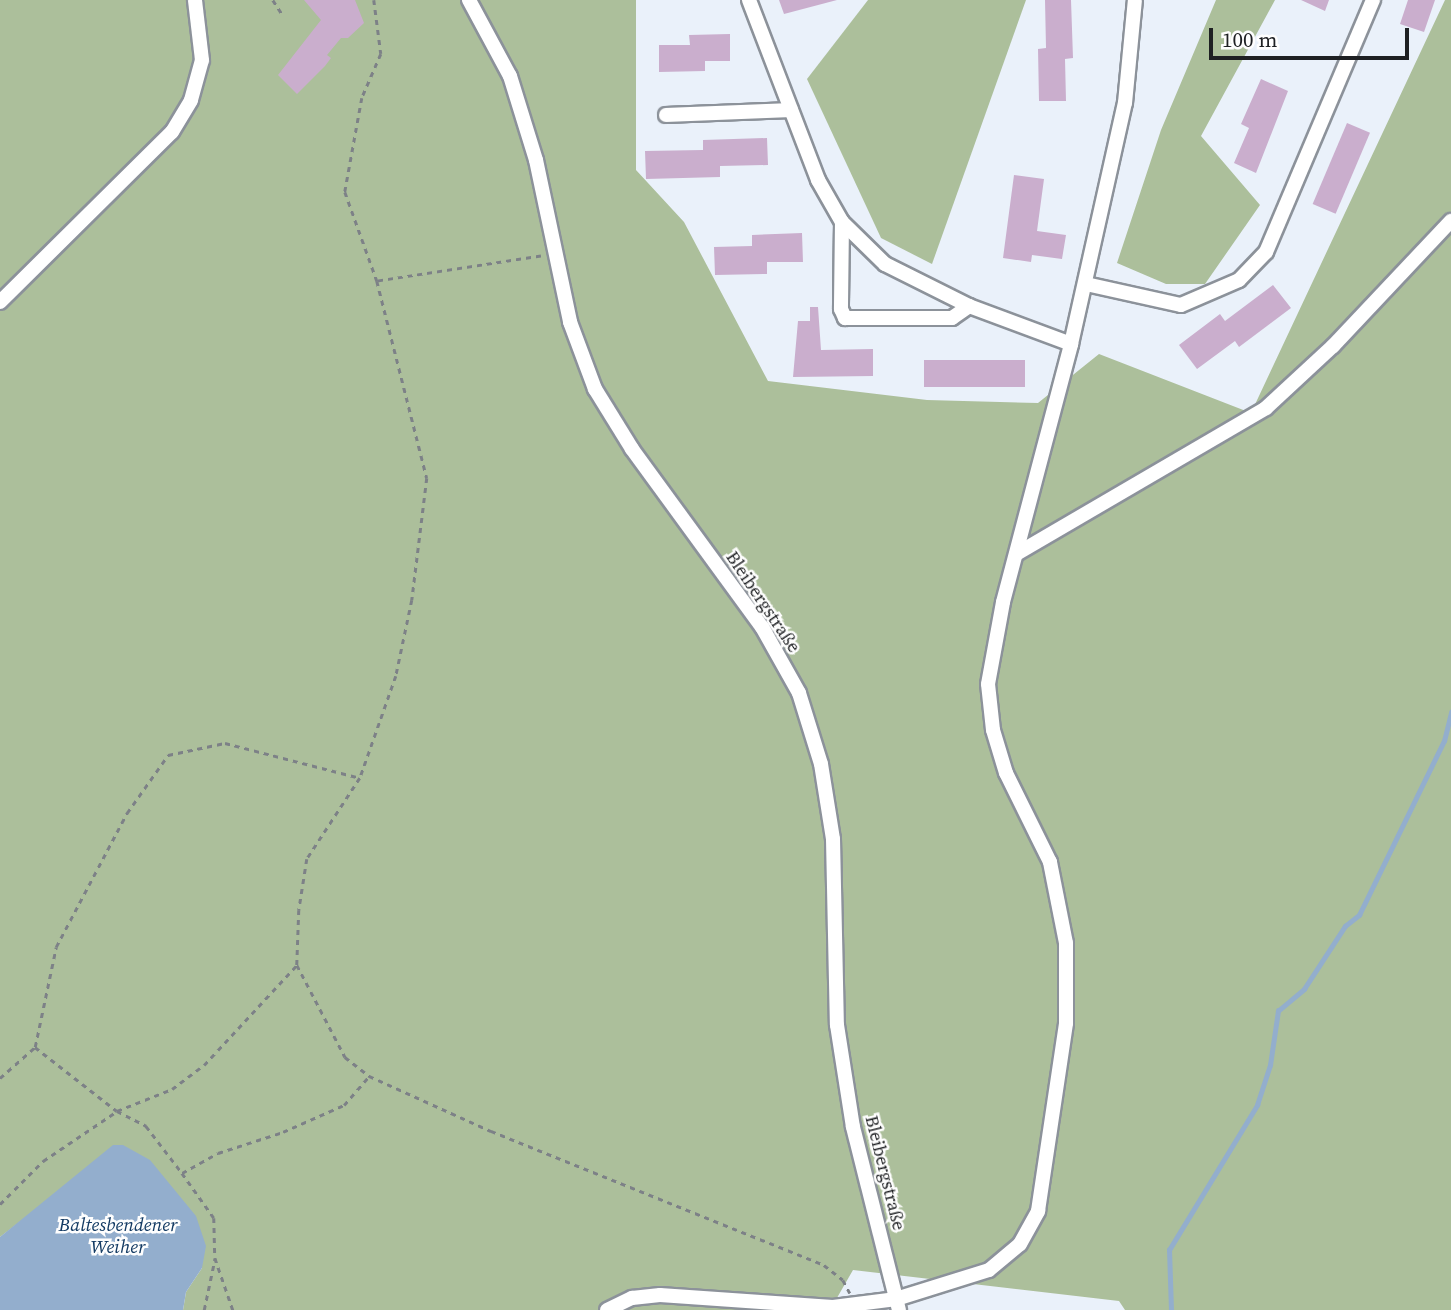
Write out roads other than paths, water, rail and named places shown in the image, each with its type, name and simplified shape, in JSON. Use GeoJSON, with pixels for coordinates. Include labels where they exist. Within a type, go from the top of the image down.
{"type":"FeatureCollection","features":[{"type":"Feature","properties":{"kind":"street"},"geometry":{"type":"LineString","coordinates":[[0,302],[172,132],[191,100],[202,60],[195,0]]}},
{"type":"Feature","properties":{"kind":"street","name":"Bleibergstraße"},"geometry":{"type":"LineString","coordinates":[[470,0],[510,76],[536,160],[570,322],[595,389],[632,449],[762,627],[803,705],[821,764],[833,839],[837,1025],[853,1126],[897,1304]]}},
{"type":"Feature","properties":{"kind":"street"},"geometry":{"type":"LineString","coordinates":[[749,0],[818,180],[842,222],[885,264],[969,306],[1071,344]]}},
{"type":"Feature","properties":{"kind":"street"},"geometry":{"type":"LineString","coordinates":[[607,1310],[632,1298],[694,1294],[833,1307],[897,1304],[989,1270],[1020,1244],[1038,1211],[1066,1023],[1066,943],[1050,862],[1006,773],[993,730],[988,684],[1003,602],[1018,553],[1086,284],[1125,103],[1135,0]]}},
{"type":"Feature","properties":{"kind":"street"},"geometry":{"type":"LineString","coordinates":[[1086,284],[1181,305],[1214,294],[1239,280],[1266,252],[1373,0]]}},
{"type":"Feature","properties":{"kind":"street"},"geometry":{"type":"LineString","coordinates":[[666,115],[791,110]]}},
{"type":"Feature","properties":{"kind":"street"},"geometry":{"type":"LineString","coordinates":[[1018,553],[1266,408],[1333,346],[1451,221]]}},
{"type":"Feature","properties":{"kind":"street"},"geometry":{"type":"LineString","coordinates":[[842,222],[841,309],[845,318],[952,318],[969,306]]}},
{"type":"Feature","properties":{"kind":"water","name":"Baltesbendener Weiher"},"geometry":{"type":"Polygon","coordinates":[[[113,1145],[123,1145],[150,1160],[196,1216],[206,1246],[202,1268],[186,1292],[183,1310],[0,1310],[0,1237],[113,1145]]]}},
{"type":"Feature","properties":{"kind":"waterway"},"geometry":{"type":"LineString","coordinates":[[1171,1310],[1169,1250],[1257,1105],[1270,1065],[1278,1011],[1304,989],[1345,926],[1359,915],[1444,741],[1451,712]]}}]}
